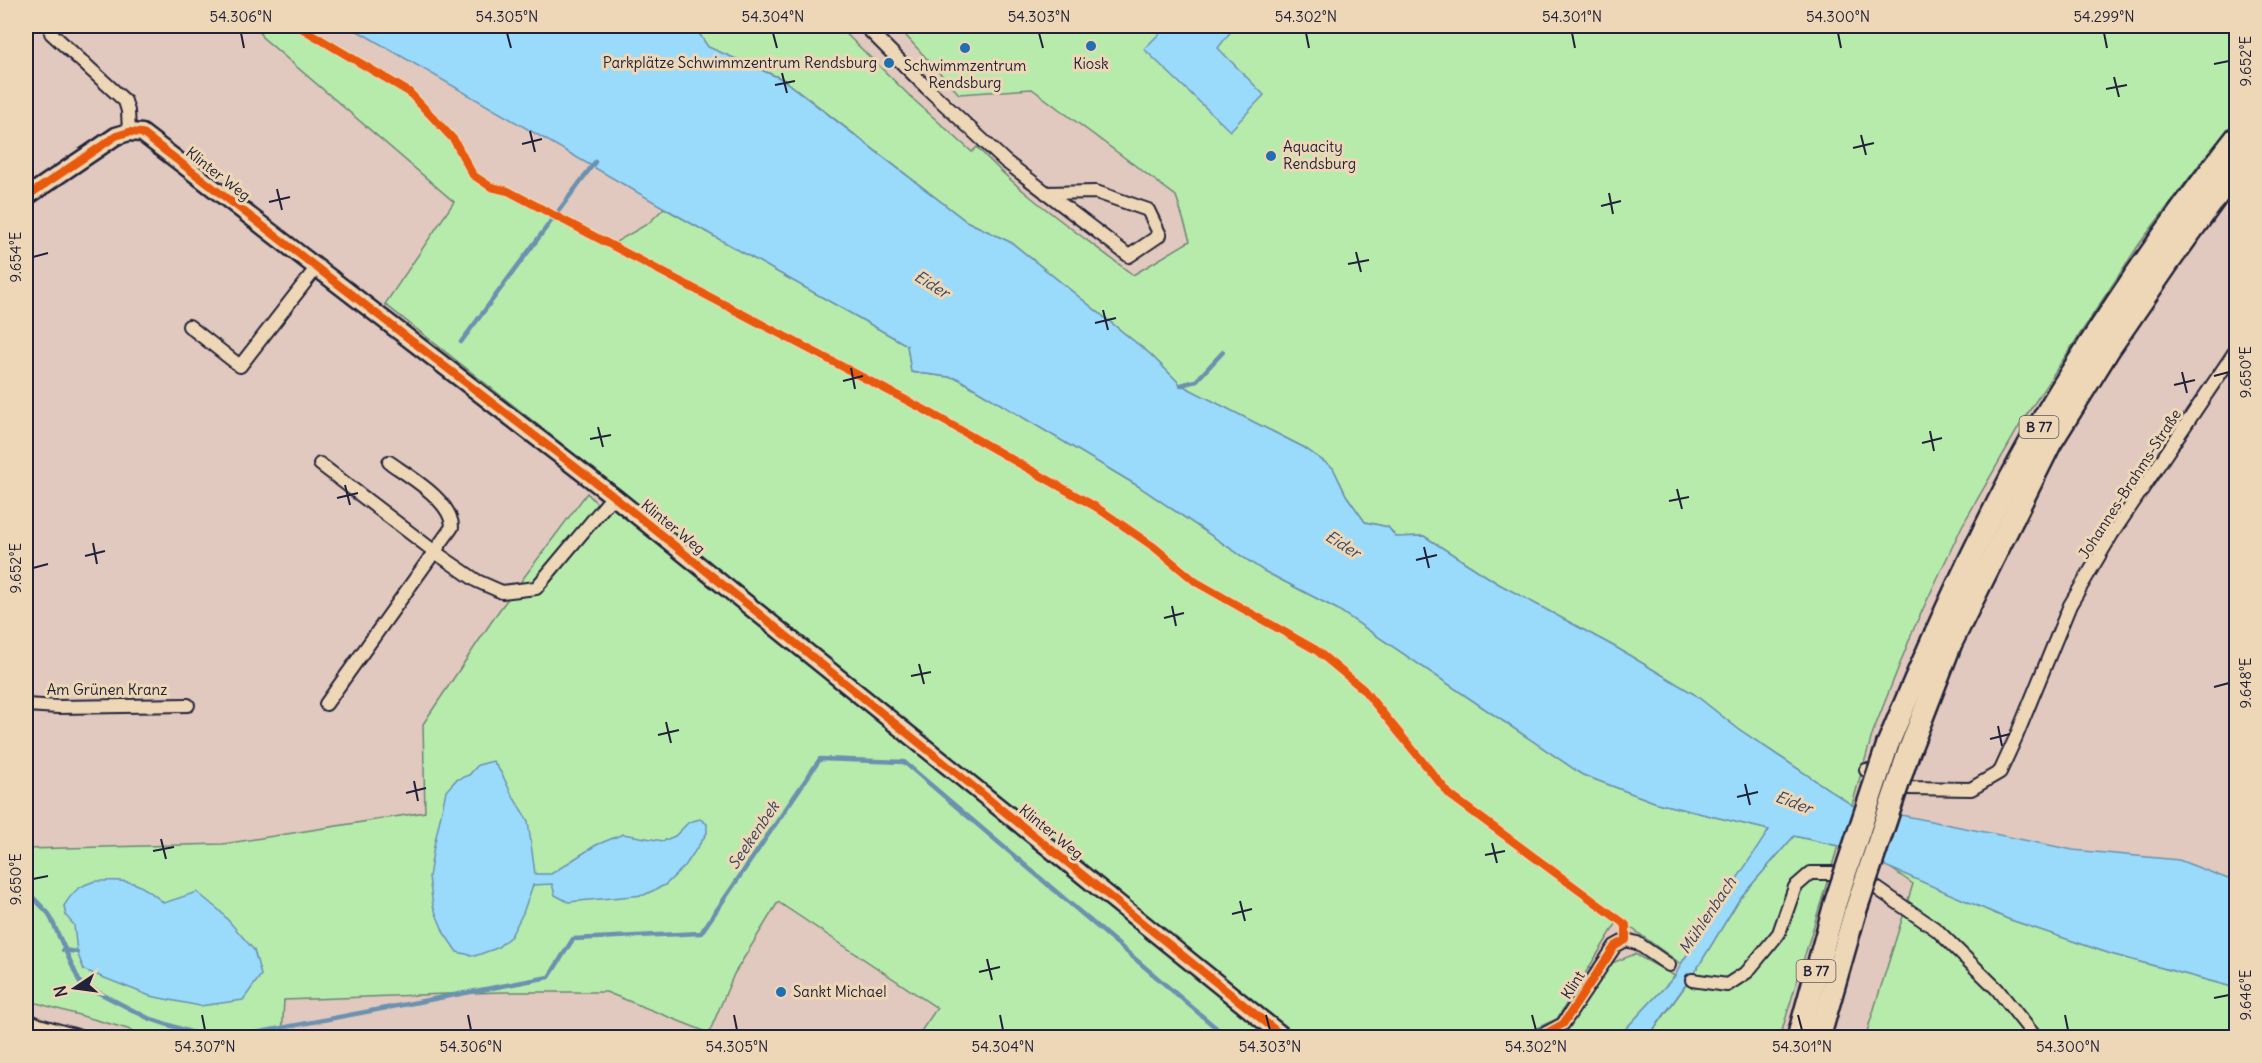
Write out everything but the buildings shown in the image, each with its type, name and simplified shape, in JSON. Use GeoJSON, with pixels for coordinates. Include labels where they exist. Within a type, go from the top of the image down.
{"type":"FeatureCollection","features":[{"type":"Feature","properties":{"kind":"highway","name":"B 77"},"geometry":{"type":"LineString","coordinates":[[1798,1038],[1835,904],[1888,744],[1933,635],[2033,437],[2092,340],[2151,252],[2236,138]]}},
{"type":"Feature","properties":{"kind":"highway","name":"B 77"},"geometry":{"type":"LineString","coordinates":[[1819,1038],[1855,912],[1909,751],[1951,643],[2050,444],[2115,339],[2236,169]]}},
{"type":"Feature","properties":{"kind":"street"},"geometry":{"type":"LineString","coordinates":[[866,26],[927,88],[1005,161],[1046,193],[1129,256],[1160,235],[1148,210],[1096,192],[1046,193]]}},
{"type":"Feature","properties":{"kind":"street"},"geometry":{"type":"LineString","coordinates":[[26,197],[110,140],[129,132],[125,101],[51,33]]}},
{"type":"Feature","properties":{"kind":"street","name":"Klinter Weg"},"geometry":{"type":"LineString","coordinates":[[129,132],[142,133],[613,496],[1285,1038]]}},
{"type":"Feature","properties":{"kind":"street"},"geometry":{"type":"LineString","coordinates":[[189,326],[240,366],[317,267]]}},
{"type":"Feature","properties":{"kind":"street","name":"Johannes-Brahms-Straße"},"geometry":{"type":"LineString","coordinates":[[1866,770],[1907,788],[1971,789],[2000,772],[2070,605],[2112,534],[2236,350]]}},
{"type":"Feature","properties":{"kind":"street"},"geometry":{"type":"LineString","coordinates":[[326,704],[452,527],[449,510],[390,462]]}},
{"type":"Feature","properties":{"kind":"street"},"geometry":{"type":"LineString","coordinates":[[320,464],[435,552],[477,581],[502,592],[536,588],[613,496]]}},
{"type":"Feature","properties":{"kind":"street","name":"Am Grünen Kranz"},"geometry":{"type":"LineString","coordinates":[[26,705],[58,707],[188,705]]}},
{"type":"Feature","properties":{"kind":"street"},"geometry":{"type":"LineString","coordinates":[[1692,980],[1726,985],[1747,972],[1779,933],[1795,887],[1811,873],[1832,873],[1862,878],[1937,930],[1997,989],[2036,1038]]}},
{"type":"Feature","properties":{"kind":"street","name":"Klint"},"geometry":{"type":"LineString","coordinates":[[1537,1038],[1563,1024],[1615,946],[1626,940],[1637,943],[1669,965]]}},
{"type":"Feature","properties":{"kind":"street"},"geometry":{"type":"LineString","coordinates":[[26,1019],[84,1038]]}},
{"type":"Feature","properties":{"kind":"green space"},"geometry":{"type":"Polygon","coordinates":[[[264,26],[298,26],[409,92],[454,140],[473,175],[491,187],[508,191],[611,245],[649,223],[664,208],[907,345],[911,372],[957,378],[1138,486],[1264,571],[1337,609],[1583,775],[1657,803],[1770,830],[1681,964],[1619,919],[1557,1019],[1514,1038],[917,1037],[937,1008],[778,902],[734,974],[709,1033],[606,992],[501,992],[284,1000],[282,1037],[139,1037],[128,1029],[26,1000],[26,849],[223,844],[425,812],[423,724],[498,612],[587,493],[607,514],[620,490],[385,304],[454,202],[262,37],[260,33],[264,26]]]}},
{"type":"Feature","properties":{"kind":"green space"},"geometry":{"type":"Polygon","coordinates":[[[694,26],[838,26],[914,100],[972,152],[977,147],[1032,198],[1133,275],[1190,241],[1176,196],[1032,89],[959,94],[897,26],[2236,26],[2236,123],[2205,157],[2140,243],[2020,425],[1962,526],[1914,628],[1873,732],[1852,805],[1737,728],[1694,694],[1617,648],[1497,583],[1424,536],[1396,537],[1388,527],[1365,522],[1346,495],[1333,468],[1303,447],[1181,385],[1150,354],[1012,243],[966,221],[783,79],[708,47],[694,26]]]}},
{"type":"Feature","properties":{"kind":"green space"},"geometry":{"type":"Polygon","coordinates":[[[1794,836],[1838,846],[1780,1037],[1648,1038],[1691,978],[1740,898],[1794,836]]]}},
{"type":"Feature","properties":{"kind":"green space"},"geometry":{"type":"Polygon","coordinates":[[[1886,865],[2008,919],[2111,954],[2236,988],[2236,1037],[1865,1038],[1913,884],[1886,865]]]}},
{"type":"Feature","properties":{"kind":"green space"},"geometry":{"type":"Polygon","coordinates":[[[1635,954],[1675,976],[1618,1037],[1552,1038],[1567,1030],[1612,963],[1635,954]]]}},
{"type":"Feature","properties":{"kind":"water","name":"Eider"},"geometry":{"type":"Polygon","coordinates":[[[349,26],[694,26],[708,47],[782,79],[966,221],[1012,243],[1150,354],[1181,385],[1303,447],[1333,468],[1346,495],[1365,522],[1388,527],[1396,537],[1424,536],[1497,583],[1617,648],[1694,694],[1737,728],[1852,805],[2073,850],[2179,860],[2236,882],[2236,988],[2111,954],[2008,919],[1839,846],[1794,836],[1740,898],[1695,972],[1648,1037],[1618,1037],[1675,976],[1769,830],[1657,803],[1583,775],[1337,609],[1264,571],[1138,486],[957,378],[911,372],[907,345],[349,26]]]}},
{"type":"Feature","properties":{"kind":"water"},"geometry":{"type":"Polygon","coordinates":[[[1167,26],[1235,26],[1218,48],[1264,95],[1230,131],[1144,49],[1167,26]]]}},
{"type":"Feature","properties":{"kind":"water"},"geometry":{"type":"Polygon","coordinates":[[[493,761],[528,821],[535,874],[551,874],[596,845],[623,834],[663,841],[675,836],[689,822],[700,819],[707,824],[707,833],[685,866],[665,885],[644,895],[568,902],[555,895],[552,884],[533,885],[523,913],[511,936],[497,948],[475,956],[457,952],[444,933],[433,906],[429,877],[434,846],[446,791],[456,780],[469,775],[478,765],[493,761]]]}},
{"type":"Feature","properties":{"kind":"water"},"geometry":{"type":"Polygon","coordinates":[[[95,881],[133,883],[164,903],[197,892],[220,911],[254,950],[261,975],[243,1000],[200,1006],[150,996],[84,970],[77,952],[74,925],[66,916],[64,906],[77,890],[95,881]]]}},
{"type":"Feature","properties":{"kind":"waterway"},"geometry":{"type":"LineString","coordinates":[[461,342],[595,162]]}},
{"type":"Feature","properties":{"kind":"waterway"},"geometry":{"type":"LineString","coordinates":[[1181,385],[1196,381],[1223,352]]}},
{"type":"Feature","properties":{"kind":"waterway","name":"Seekenbek"},"geometry":{"type":"LineString","coordinates":[[229,1038],[549,977],[573,939],[701,933],[820,759],[904,762],[1228,1038]]}},
{"type":"Feature","properties":{"kind":"waterway","name":"Seekenbek"},"geometry":{"type":"LineString","coordinates":[[26,890],[49,914],[80,983],[148,1018],[208,1038]]}},
{"type":"Feature","properties":{"kind":"waterway","name":"Seekenbek"},"geometry":{"type":"LineString","coordinates":[[63,950],[77,952]]}},
{"type":"Feature","properties":{"kind":"cycle path"},"geometry":{"type":"LineString","coordinates":[[298,26],[409,92],[454,140],[473,175],[491,187],[508,191],[925,410],[1096,507],[1154,547],[1196,582],[1316,650],[1363,689],[1450,795],[1626,925],[1626,940],[1615,946],[1563,1024],[1537,1038]]}},
{"type":"Feature","properties":{"kind":"cycle path"},"geometry":{"type":"LineString","coordinates":[[26,197],[116,136],[129,132],[142,133],[613,496],[1285,1038]]}},
{"type":"Feature","properties":{"kind":"place","name":"Kiosk"},"geometry":{"type":"Point","coordinates":[1091,46]}},
{"type":"Feature","properties":{"kind":"place","name":"Schwimmzentrum Rendsburg"},"geometry":{"type":"Point","coordinates":[965,48]}},
{"type":"Feature","properties":{"kind":"place","name":"Parkplätze Schwimmzentrum Rendsburg"},"geometry":{"type":"Point","coordinates":[889,63]}},
{"type":"Feature","properties":{"kind":"place","name":"Aquacity Rendsburg"},"geometry":{"type":"Point","coordinates":[1271,156]}},
{"type":"Feature","properties":{"kind":"place","name":"Sankt Michael"},"geometry":{"type":"Point","coordinates":[781,992]}},
{"type":"Feature","properties":{"kind":"water label","name":"Mühlenbach"},"geometry":{"type":"Point","coordinates":[1707,915]}}]}
